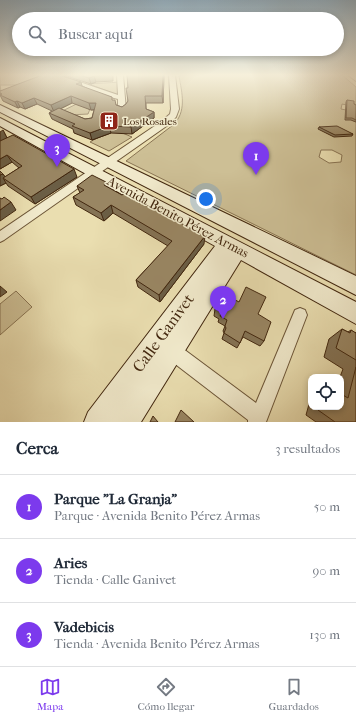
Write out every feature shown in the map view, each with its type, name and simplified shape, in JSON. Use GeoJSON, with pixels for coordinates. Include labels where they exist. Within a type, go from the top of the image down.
{"type":"FeatureCollection","features":[{"type":"Feature","properties":{"kind":"street"},"geometry":{"type":"LineString","coordinates":[[109,95],[116,97]]}},
{"type":"Feature","properties":{"kind":"street"},"geometry":{"type":"LineString","coordinates":[[121,95],[122,110]]}},
{"type":"Feature","properties":{"kind":"street"},"geometry":{"type":"LineString","coordinates":[[0,237],[165,123],[173,115],[175,109],[174,95]]}},
{"type":"Feature","properties":{"kind":"street","name":"Avenida Benito Pérez Armas"},"geometry":{"type":"LineString","coordinates":[[0,108],[356,286]]}},
{"type":"Feature","properties":{"kind":"street","name":"Avenida Benito Pérez Armas"},"geometry":{"type":"LineString","coordinates":[[0,121],[20,136],[94,171],[356,313]]}},
{"type":"Feature","properties":{"kind":"street","name":"Calle Ganivet"},"geometry":{"type":"LineString","coordinates":[[98,422],[165,346],[232,257],[233,247]]}},
{"type":"Feature","properties":{"kind":"street"},"geometry":{"type":"LineString","coordinates":[[165,346],[258,419],[300,315]]}},
{"type":"Feature","properties":{"kind":"street","name":"Calle Ganivet"},"geometry":{"type":"LineString","coordinates":[[125,422],[165,346]]}},
{"type":"Feature","properties":{"kind":"shaded area"},"geometry":{"type":"Polygon","coordinates":[[[97,95],[88,109],[90,109],[88,114],[52,116],[97,95]]]}},
{"type":"Feature","properties":{"kind":"shaded area"},"geometry":{"type":"Polygon","coordinates":[[[181,95],[356,95],[356,107],[342,104],[341,109],[346,110],[351,120],[356,122],[356,275],[126,161],[173,125],[180,114],[181,95]],[[321,150],[319,157],[329,163],[341,162],[342,155],[332,150],[321,150]]]}},
{"type":"Feature","properties":{"kind":"shaded area"},"geometry":{"type":"Polygon","coordinates":[[[113,129],[132,137],[109,151],[90,142],[113,129]]]}},
{"type":"Feature","properties":{"kind":"shaded area"},"geometry":{"type":"Polygon","coordinates":[[[16,291],[32,307],[0,335],[0,304],[16,291]]]}},
{"type":"Feature","properties":{"kind":"building"},"geometry":{"type":"Polygon","coordinates":[[[0,95],[106,95],[112,97],[112,100],[115,100],[116,105],[122,107],[128,101],[127,95],[162,95],[162,96],[145,96],[146,109],[154,112],[131,127],[109,126],[90,133],[72,126],[75,124],[49,113],[59,108],[85,119],[92,118],[96,103],[89,103],[71,96],[51,105],[34,98],[22,103],[17,101],[15,102],[0,95]]]}},
{"type":"Feature","properties":{"kind":"building"},"geometry":{"type":"Polygon","coordinates":[[[347,100],[354,101],[354,104],[356,105],[356,120],[346,118],[347,100]]]}},
{"type":"Feature","properties":{"kind":"building"},"geometry":{"type":"Polygon","coordinates":[[[337,126],[353,134],[335,135],[319,127],[337,126]]]}},
{"type":"Feature","properties":{"kind":"building"},"geometry":{"type":"Polygon","coordinates":[[[13,135],[74,169],[31,197],[3,178],[22,166],[7,155],[0,159],[0,141],[13,135]]]}},
{"type":"Feature","properties":{"kind":"building"},"geometry":{"type":"Polygon","coordinates":[[[92,175],[106,182],[104,185],[122,195],[125,193],[205,236],[159,295],[136,280],[172,241],[111,205],[101,213],[73,197],[84,190],[77,186],[92,175]]]}},
{"type":"Feature","properties":{"kind":"building"},"geometry":{"type":"Polygon","coordinates":[[[4,197],[11,202],[0,210],[0,198],[2,199],[4,197]]]}},
{"type":"Feature","properties":{"kind":"building"},"geometry":{"type":"Polygon","coordinates":[[[246,287],[266,297],[258,314],[271,322],[264,341],[245,331],[240,343],[224,333],[227,320],[220,316],[222,313],[215,309],[224,294],[239,302],[246,287]]]}},
{"type":"Feature","properties":{"kind":"building"},"geometry":{"type":"Polygon","coordinates":[[[342,329],[350,333],[351,330],[356,333],[356,360],[336,348],[342,329]]]}},
{"type":"Feature","properties":{"kind":"building"},"geometry":{"type":"Polygon","coordinates":[[[356,367],[356,422],[335,422],[318,410],[344,410],[344,396],[348,398],[356,367]]]}},
{"type":"Feature","properties":{"kind":"building"},"geometry":{"type":"Polygon","coordinates":[[[181,410],[194,422],[175,422],[181,410]]]}},
{"type":"Feature","properties":{"kind":"building"},"geometry":{"type":"Polygon","coordinates":[[[153,416],[158,422],[150,422],[153,416]]]}},
{"type":"Feature","properties":{"kind":"place","name":"Los Rosales"},"geometry":{"type":"Point","coordinates":[109,121]}},
{"type":"Feature","properties":{"kind":"place","name":"Vadebicis"},"geometry":{"type":"Point","coordinates":[57,167]}},
{"type":"Feature","properties":{"kind":"place","name":"Parque \"La Granja\""},"geometry":{"type":"Point","coordinates":[256,175]}},
{"type":"Feature","properties":{"kind":"place","name":"Aries"},"geometry":{"type":"Point","coordinates":[223,319]}}]}
